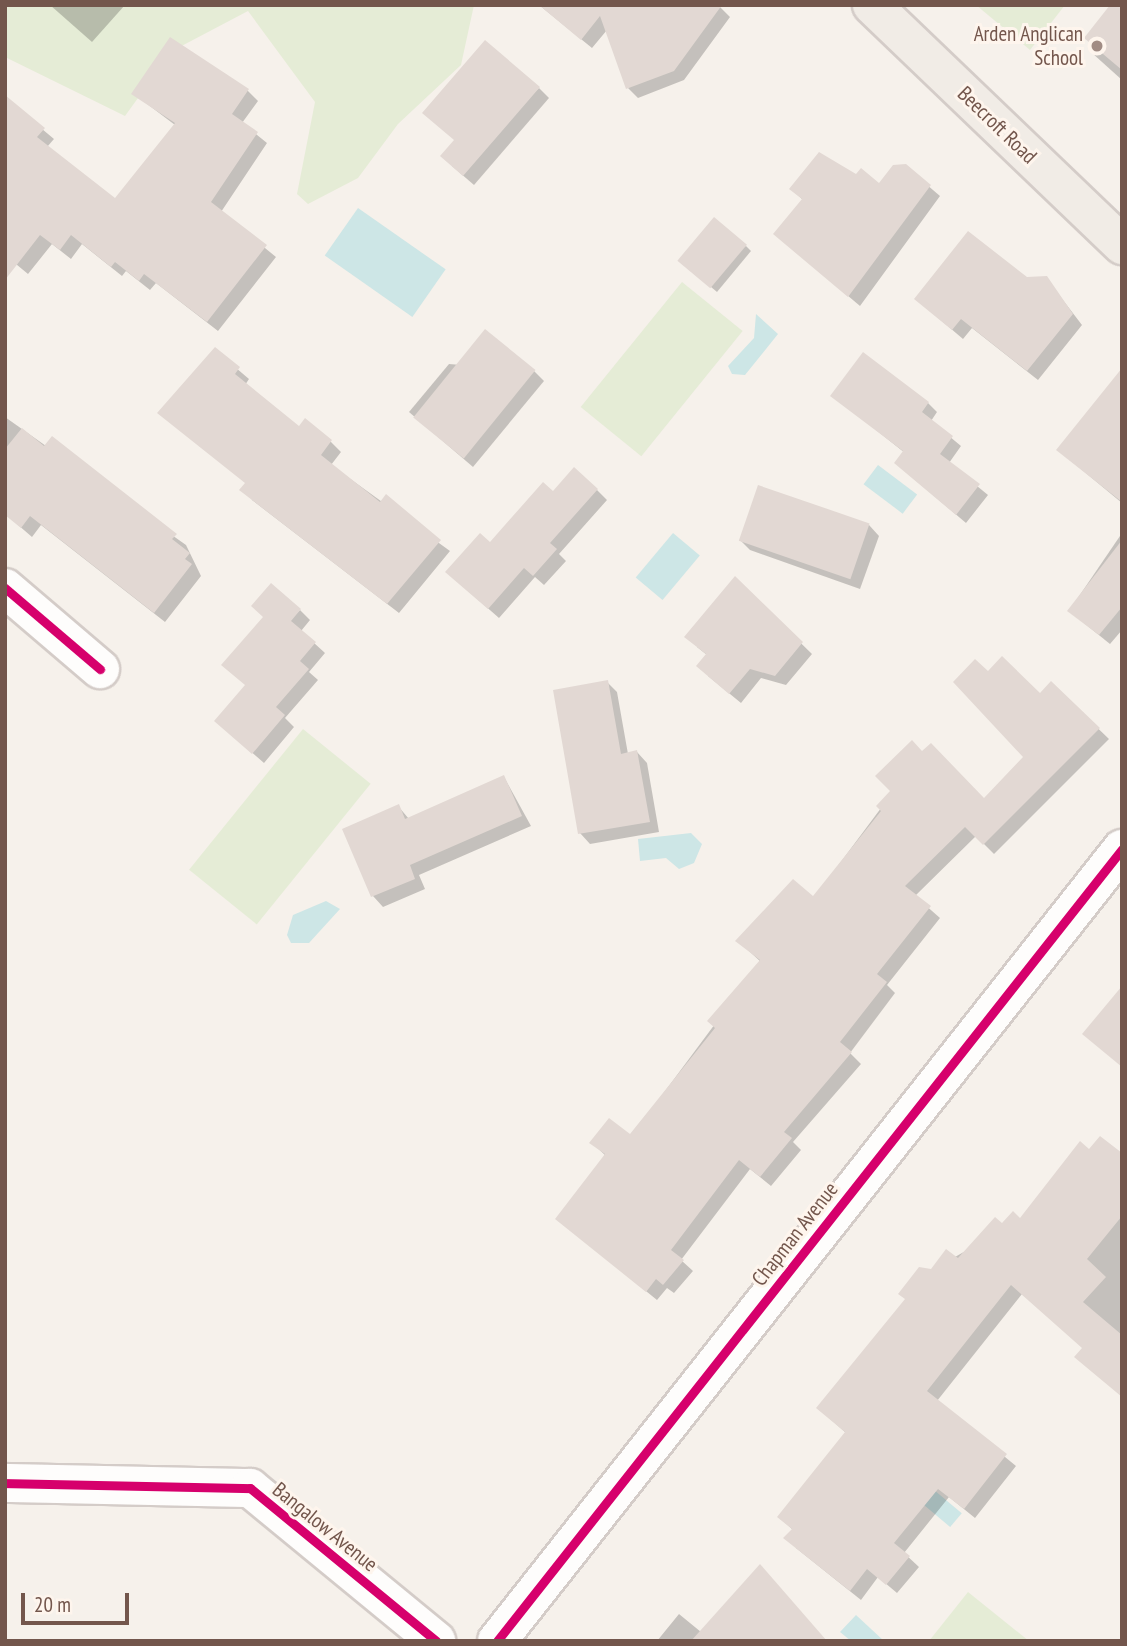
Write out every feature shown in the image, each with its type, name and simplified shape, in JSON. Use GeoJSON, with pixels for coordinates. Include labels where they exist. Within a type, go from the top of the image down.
{"type":"FeatureCollection","features":[{"type":"Feature","properties":{"kind":"main road","name":"Beecroft Road"},"geometry":{"type":"LineString","coordinates":[[872,5],[1122,245]]}},
{"type":"Feature","properties":{"kind":"street"},"geometry":{"type":"LineString","coordinates":[[5,588],[100,669]]}},
{"type":"Feature","properties":{"kind":"street","name":"Chapman Avenue"},"geometry":{"type":"LineString","coordinates":[[497,1641],[1122,849]]}},
{"type":"Feature","properties":{"kind":"street","name":"Bangalow Avenue"},"geometry":{"type":"LineString","coordinates":[[5,1483],[250,1488],[436,1641]]}},
{"type":"Feature","properties":{"kind":"green space"},"geometry":{"type":"Polygon","coordinates":[[[5,5],[474,5],[461,65],[398,124],[358,178],[308,204],[297,194],[315,102],[248,11],[172,51],[125,116],[5,57],[5,5]]]}},
{"type":"Feature","properties":{"kind":"green space"},"geometry":{"type":"Polygon","coordinates":[[[976,5],[1065,5],[1030,50],[976,5]]]}},
{"type":"Feature","properties":{"kind":"green space"},"geometry":{"type":"Polygon","coordinates":[[[682,282],[743,331],[641,456],[581,407],[682,282]]]}},
{"type":"Feature","properties":{"kind":"green space"},"geometry":{"type":"Polygon","coordinates":[[[303,729],[371,784],[257,924],[189,870],[303,729]]]}},
{"type":"Feature","properties":{"kind":"green space"},"geometry":{"type":"Polygon","coordinates":[[[968,1592],[1029,1641],[929,1641],[968,1592]]]}},
{"type":"Feature","properties":{"kind":"water"},"geometry":{"type":"Polygon","coordinates":[[[358,208],[446,269],[412,317],[325,256],[358,208]]]}},
{"type":"Feature","properties":{"kind":"water"},"geometry":{"type":"Polygon","coordinates":[[[756,314],[778,334],[745,375],[732,374],[728,366],[754,338],[756,314]]]}},
{"type":"Feature","properties":{"kind":"water"},"geometry":{"type":"Polygon","coordinates":[[[878,465],[917,494],[903,514],[864,484],[878,465]]]}},
{"type":"Feature","properties":{"kind":"water"},"geometry":{"type":"Polygon","coordinates":[[[673,533],[700,555],[663,600],[636,577],[673,533]]]}},
{"type":"Feature","properties":{"kind":"water"},"geometry":{"type":"Polygon","coordinates":[[[691,833],[702,844],[694,863],[679,869],[666,858],[640,861],[638,839],[691,833]]]}},
{"type":"Feature","properties":{"kind":"water"},"geometry":{"type":"Polygon","coordinates":[[[326,901],[340,909],[309,943],[291,943],[287,935],[293,915],[326,901]]]}},
{"type":"Feature","properties":{"kind":"water"},"geometry":{"type":"Polygon","coordinates":[[[915,1474],[962,1513],[950,1527],[903,1488],[915,1474]]]}},
{"type":"Feature","properties":{"kind":"water"},"geometry":{"type":"Polygon","coordinates":[[[856,1615],[884,1641],[851,1641],[840,1632],[856,1615]]]}},
{"type":"Feature","properties":{"kind":"building"},"geometry":{"type":"Polygon","coordinates":[[[539,5],[722,5],[674,71],[626,89],[600,16],[581,40],[539,5]]]}},
{"type":"Feature","properties":{"kind":"building"},"geometry":{"type":"Polygon","coordinates":[[[1110,5],[1122,5],[1122,70],[1084,38],[1110,5]]]}},
{"type":"Feature","properties":{"kind":"building"},"geometry":{"type":"Polygon","coordinates":[[[170,37],[249,89],[232,114],[258,132],[211,202],[267,245],[207,322],[144,274],[139,281],[115,262],[111,267],[71,235],[60,250],[40,235],[5,280],[5,95],[45,128],[37,137],[115,198],[175,123],[131,94],[170,37]]]}},
{"type":"Feature","properties":{"kind":"building"},"geometry":{"type":"Polygon","coordinates":[[[485,40],[540,87],[463,176],[440,156],[454,140],[422,113],[485,40]]]}},
{"type":"Feature","properties":{"kind":"building"},"geometry":{"type":"Polygon","coordinates":[[[819,152],[856,174],[861,168],[879,183],[893,165],[906,164],[931,185],[848,297],[773,234],[802,199],[789,189],[819,152]]]}},
{"type":"Feature","properties":{"kind":"building"},"geometry":{"type":"Polygon","coordinates":[[[714,217],[747,245],[710,288],[677,261],[714,217]]]}},
{"type":"Feature","properties":{"kind":"building"},"geometry":{"type":"Polygon","coordinates":[[[968,231],[1027,277],[1047,276],[1073,314],[1027,371],[961,319],[952,330],[914,299],[968,231]]]}},
{"type":"Feature","properties":{"kind":"building"},"geometry":{"type":"Polygon","coordinates":[[[485,329],[536,370],[464,459],[413,418],[485,329]]]}},
{"type":"Feature","properties":{"kind":"building"},"geometry":{"type":"Polygon","coordinates":[[[215,347],[240,367],[235,374],[299,426],[305,418],[332,440],[321,455],[380,502],[386,494],[441,540],[387,604],[239,490],[245,483],[157,413],[215,347]]]}},
{"type":"Feature","properties":{"kind":"building"},"geometry":{"type":"Polygon","coordinates":[[[863,352],[929,402],[922,412],[953,436],[940,454],[980,484],[956,515],[894,463],[903,451],[830,396],[863,352]]]}},
{"type":"Feature","properties":{"kind":"building"},"geometry":{"type":"Polygon","coordinates":[[[1122,368],[1122,502],[1056,450],[1122,368]]]}},
{"type":"Feature","properties":{"kind":"building"},"geometry":{"type":"Polygon","coordinates":[[[22,428],[44,446],[52,436],[177,534],[172,539],[190,553],[185,559],[192,564],[154,613],[30,516],[21,528],[5,515],[5,449],[22,428]]]}},
{"type":"Feature","properties":{"kind":"building"},"geometry":{"type":"Polygon","coordinates":[[[574,467],[598,489],[550,543],[557,549],[533,576],[524,568],[488,609],[445,572],[480,533],[490,542],[543,482],[553,491],[574,467]]]}},
{"type":"Feature","properties":{"kind":"building"},"geometry":{"type":"Polygon","coordinates":[[[758,485],[870,523],[850,579],[739,541],[758,485]]]}},
{"type":"Feature","properties":{"kind":"building"},"geometry":{"type":"Polygon","coordinates":[[[1122,540],[1122,607],[1099,635],[1067,611],[1122,540]]]}},
{"type":"Feature","properties":{"kind":"building"},"geometry":{"type":"Polygon","coordinates":[[[735,576],[803,642],[775,676],[750,669],[729,694],[696,666],[706,654],[684,637],[735,576]]]}},
{"type":"Feature","properties":{"kind":"building"},"geometry":{"type":"Polygon","coordinates":[[[271,583],[301,609],[291,621],[316,642],[300,661],[309,669],[276,707],[285,715],[252,754],[214,721],[245,685],[221,665],[263,617],[251,606],[271,583]]]}},
{"type":"Feature","properties":{"kind":"building"},"geometry":{"type":"Polygon","coordinates":[[[1002,656],[1040,693],[1051,681],[1100,728],[983,845],[965,827],[905,886],[931,906],[877,974],[887,982],[840,1042],[852,1052],[784,1132],[792,1138],[760,1177],[739,1160],[671,1250],[684,1260],[663,1285],[656,1279],[646,1292],[555,1219],[605,1154],[589,1143],[609,1118],[630,1134],[715,1028],[707,1021],[760,960],[735,941],[793,879],[813,896],[881,811],[876,806],[890,791],[875,776],[912,740],[922,751],[931,743],[984,798],[1023,757],[953,682],[975,659],[988,671],[1002,656]]]}},
{"type":"Feature","properties":{"kind":"building"},"geometry":{"type":"Polygon","coordinates":[[[608,680],[621,754],[637,750],[650,822],[578,834],[553,690],[608,680]]]}},
{"type":"Feature","properties":{"kind":"building"},"geometry":{"type":"Polygon","coordinates":[[[504,775],[522,816],[410,865],[415,879],[371,897],[342,829],[399,804],[405,819],[504,775]]]}},
{"type":"Feature","properties":{"kind":"building"},"geometry":{"type":"Polygon","coordinates":[[[1122,986],[1122,1067],[1082,1034],[1122,986]]]}},
{"type":"Feature","properties":{"kind":"building"},"geometry":{"type":"Polygon","coordinates":[[[1100,1136],[1122,1153],[1122,1216],[1087,1259],[1106,1277],[1083,1302],[1122,1335],[1122,1397],[1074,1357],[1082,1348],[1011,1285],[927,1391],[1007,1454],[964,1509],[938,1489],[894,1543],[910,1556],[886,1585],[867,1569],[850,1591],[783,1538],[792,1529],[777,1517],[845,1432],[816,1408],[905,1299],[898,1294],[919,1267],[931,1269],[946,1249],[958,1258],[995,1217],[1002,1223],[1013,1211],[1020,1218],[1080,1141],[1089,1149],[1100,1136]]]}},
{"type":"Feature","properties":{"kind":"building"},"geometry":{"type":"Polygon","coordinates":[[[760,1564],[827,1641],[691,1641],[760,1564]]]}},
{"type":"Feature","properties":{"kind":"cycle path"},"geometry":{"type":"LineString","coordinates":[[5,588],[100,669]]}},
{"type":"Feature","properties":{"kind":"cycle path"},"geometry":{"type":"LineString","coordinates":[[497,1641],[1122,849]]}},
{"type":"Feature","properties":{"kind":"cycle path"},"geometry":{"type":"LineString","coordinates":[[5,1483],[250,1488],[436,1641]]}},
{"type":"Feature","properties":{"kind":"place","name":"Arden Anglican School"},"geometry":{"type":"Point","coordinates":[1097,46]}}]}
